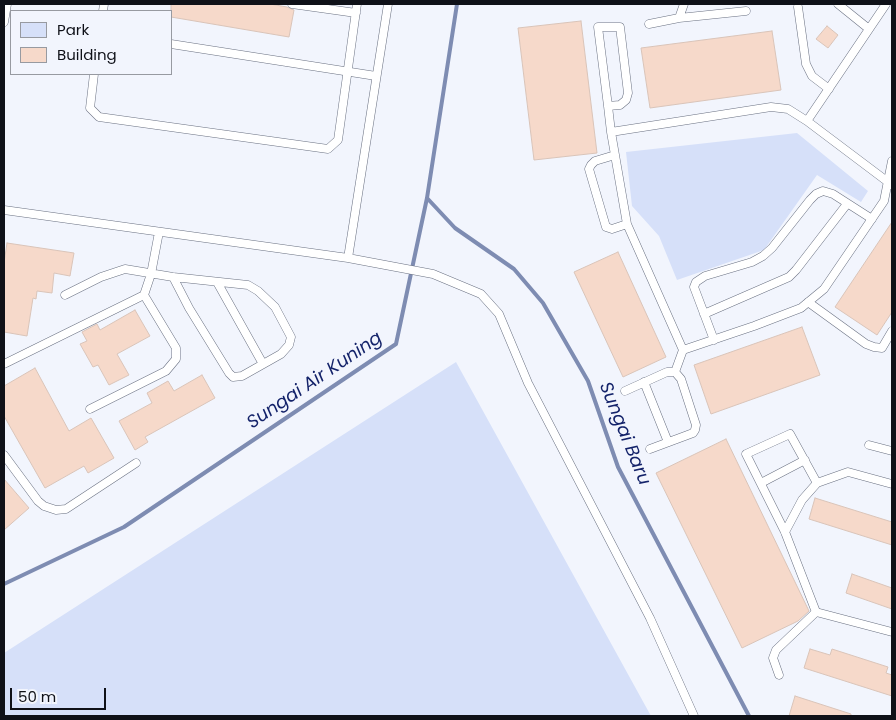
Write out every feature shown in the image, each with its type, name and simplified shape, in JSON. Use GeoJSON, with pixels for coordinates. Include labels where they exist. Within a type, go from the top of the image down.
{"type":"FeatureCollection","features":[{"type":"Feature","properties":{"kind":"lane"},"geometry":{"type":"LineString","coordinates":[[4,22],[7,4]]}},
{"type":"Feature","properties":{"kind":"lane"},"geometry":{"type":"LineString","coordinates":[[292,4],[356,13]]}},
{"type":"Feature","properties":{"kind":"lane"},"geometry":{"type":"LineString","coordinates":[[94,75],[90,108],[99,117],[328,148],[338,140],[357,4]]}},
{"type":"Feature","properties":{"kind":"lane"},"geometry":{"type":"LineString","coordinates":[[348,258],[388,4]]}},
{"type":"Feature","properties":{"kind":"lane"},"geometry":{"type":"LineString","coordinates":[[679,18],[684,4]]}},
{"type":"Feature","properties":{"kind":"lane"},"geometry":{"type":"LineString","coordinates":[[838,4],[870,29]]}},
{"type":"Feature","properties":{"kind":"lane"},"geometry":{"type":"LineString","coordinates":[[808,121],[886,4]]}},
{"type":"Feature","properties":{"kind":"lane"},"geometry":{"type":"LineString","coordinates":[[798,7],[806,64],[812,76],[829,89]]}},
{"type":"Feature","properties":{"kind":"lane"},"geometry":{"type":"LineString","coordinates":[[649,24],[679,18],[746,11]]}},
{"type":"Feature","properties":{"kind":"lane"},"geometry":{"type":"LineString","coordinates":[[608,106],[620,105],[626,100],[628,93],[620,27],[598,27],[611,132],[627,224],[683,350],[674,372]]}},
{"type":"Feature","properties":{"kind":"lane"},"geometry":{"type":"LineString","coordinates":[[172,44],[376,76]]}},
{"type":"Feature","properties":{"kind":"lane"},"geometry":{"type":"LineString","coordinates":[[611,132],[771,107],[788,109],[808,121],[890,184]]}},
{"type":"Feature","properties":{"kind":"lane"},"geometry":{"type":"LineString","coordinates":[[615,155],[595,162],[589,169],[606,227],[612,229],[627,224]]}},
{"type":"Feature","properties":{"kind":"lane"},"geometry":{"type":"LineString","coordinates":[[683,350],[793,311],[824,289],[884,201],[890,184],[892,161]]}},
{"type":"Feature","properties":{"kind":"lane"},"geometry":{"type":"LineString","coordinates":[[714,340],[694,287],[696,282],[705,276],[752,262],[763,256],[772,248],[816,194],[823,191],[833,194],[872,219]]}},
{"type":"Feature","properties":{"kind":"lane"},"geometry":{"type":"LineString","coordinates":[[704,314],[789,277],[847,204]]}},
{"type":"Feature","properties":{"kind":"lane"},"geometry":{"type":"LineString","coordinates":[[4,210],[348,258],[433,274],[481,294],[499,314],[528,383],[650,618],[694,716]]}},
{"type":"Feature","properties":{"kind":"lane"},"geometry":{"type":"LineString","coordinates":[[4,364],[144,295],[151,274],[159,232]]}},
{"type":"Feature","properties":{"kind":"lane"},"geometry":{"type":"LineString","coordinates":[[65,295],[117,270],[130,269],[173,277],[248,285],[258,290],[275,307],[291,337],[289,346],[281,354],[242,376],[229,374],[189,308],[173,277]]}},
{"type":"Feature","properties":{"kind":"lane"},"geometry":{"type":"LineString","coordinates":[[217,282],[263,364]]}},
{"type":"Feature","properties":{"kind":"lane"},"geometry":{"type":"LineString","coordinates":[[90,409],[166,371],[176,359],[176,348],[144,295]]}},
{"type":"Feature","properties":{"kind":"lane"},"geometry":{"type":"LineString","coordinates":[[808,302],[866,344],[874,347],[882,348],[892,330]]}},
{"type":"Feature","properties":{"kind":"lane"},"geometry":{"type":"LineString","coordinates":[[625,391],[667,372],[674,372],[681,379],[696,425],[695,430],[650,449]]}},
{"type":"Feature","properties":{"kind":"lane"},"geometry":{"type":"LineString","coordinates":[[644,382],[668,442]]}},
{"type":"Feature","properties":{"kind":"lane"},"geometry":{"type":"LineString","coordinates":[[816,612],[786,532],[746,454],[790,434],[817,483]]}},
{"type":"Feature","properties":{"kind":"lane"},"geometry":{"type":"LineString","coordinates":[[870,445],[892,451]]}},
{"type":"Feature","properties":{"kind":"lane"},"geometry":{"type":"LineString","coordinates":[[4,455],[38,500],[44,506],[56,510],[66,509],[136,463]]}},
{"type":"Feature","properties":{"kind":"lane"},"geometry":{"type":"LineString","coordinates":[[761,482],[805,460]]}},
{"type":"Feature","properties":{"kind":"lane"},"geometry":{"type":"LineString","coordinates":[[786,532],[802,500],[817,483],[848,472],[892,484]]}},
{"type":"Feature","properties":{"kind":"lane"},"geometry":{"type":"LineString","coordinates":[[816,612],[892,632]]}},
{"type":"Feature","properties":{"kind":"lane"},"geometry":{"type":"LineString","coordinates":[[779,675],[773,658],[776,650],[816,612]]}},
{"type":"Feature","properties":{"kind":"green space"},"geometry":{"type":"Polygon","coordinates":[[[797,133],[868,191],[861,202],[817,175],[764,250],[677,280],[659,236],[632,206],[626,152],[797,133]]]}},
{"type":"Feature","properties":{"kind":"green space"},"geometry":{"type":"Polygon","coordinates":[[[456,362],[651,716],[4,716],[4,653],[456,362]]]}},
{"type":"Feature","properties":{"kind":"building"},"geometry":{"type":"Polygon","coordinates":[[[171,4],[270,4],[294,10],[289,37],[172,17],[171,4]]]}},
{"type":"Feature","properties":{"kind":"building"},"geometry":{"type":"Polygon","coordinates":[[[581,21],[597,153],[534,160],[518,28],[581,21]]]}},
{"type":"Feature","properties":{"kind":"building"},"geometry":{"type":"Polygon","coordinates":[[[827,26],[838,35],[828,48],[816,39],[827,26]]]}},
{"type":"Feature","properties":{"kind":"building"},"geometry":{"type":"Polygon","coordinates":[[[772,31],[781,90],[650,108],[641,48],[772,31]]]}},
{"type":"Feature","properties":{"kind":"building"},"geometry":{"type":"Polygon","coordinates":[[[892,222],[892,312],[877,335],[835,307],[892,222]]]}},
{"type":"Feature","properties":{"kind":"building"},"geometry":{"type":"Polygon","coordinates":[[[7,243],[74,253],[70,276],[54,273],[52,293],[37,291],[36,299],[33,298],[27,336],[4,332],[4,263],[7,243]]]}},
{"type":"Feature","properties":{"kind":"building"},"geometry":{"type":"Polygon","coordinates":[[[618,252],[666,357],[623,377],[574,272],[618,252]]]}},
{"type":"Feature","properties":{"kind":"building"},"geometry":{"type":"Polygon","coordinates":[[[135,310],[150,336],[117,354],[129,375],[109,385],[98,365],[93,367],[80,344],[87,341],[82,332],[97,324],[100,330],[135,310]]]}},
{"type":"Feature","properties":{"kind":"building"},"geometry":{"type":"Polygon","coordinates":[[[802,327],[820,375],[711,414],[694,365],[802,327]]]}},
{"type":"Feature","properties":{"kind":"building"},"geometry":{"type":"Polygon","coordinates":[[[35,368],[69,431],[91,418],[114,458],[88,473],[84,466],[45,488],[4,416],[4,386],[35,368]]]}},
{"type":"Feature","properties":{"kind":"building"},"geometry":{"type":"Polygon","coordinates":[[[202,375],[215,398],[145,437],[148,442],[135,450],[119,421],[152,403],[147,393],[168,381],[174,391],[202,375]]]}},
{"type":"Feature","properties":{"kind":"building"},"geometry":{"type":"Polygon","coordinates":[[[726,439],[809,611],[798,621],[742,648],[656,473],[726,439]]]}},
{"type":"Feature","properties":{"kind":"building"},"geometry":{"type":"Polygon","coordinates":[[[4,479],[29,508],[4,530],[4,479]]]}},
{"type":"Feature","properties":{"kind":"building"},"geometry":{"type":"Polygon","coordinates":[[[815,498],[892,522],[892,545],[809,519],[815,498]]]}},
{"type":"Feature","properties":{"kind":"building"},"geometry":{"type":"Polygon","coordinates":[[[852,574],[892,588],[892,609],[846,593],[852,574]]]}},
{"type":"Feature","properties":{"kind":"building"},"geometry":{"type":"Polygon","coordinates":[[[810,649],[830,655],[832,649],[888,667],[886,673],[892,675],[892,696],[804,668],[810,649]]]}},
{"type":"Feature","properties":{"kind":"building"},"geometry":{"type":"Polygon","coordinates":[[[795,696],[851,714],[851,716],[789,716],[795,696]]]}},
{"type":"Feature","properties":{"kind":"waterway","name":"Sungai Air Kuning"},"geometry":{"type":"LineString","coordinates":[[4,584],[124,527],[396,344],[427,198],[457,4]]}},
{"type":"Feature","properties":{"kind":"waterway","name":"Sungai Baru"},"geometry":{"type":"LineString","coordinates":[[427,198],[455,228],[514,269],[543,303],[588,381],[618,467],[749,716]]}}]}
